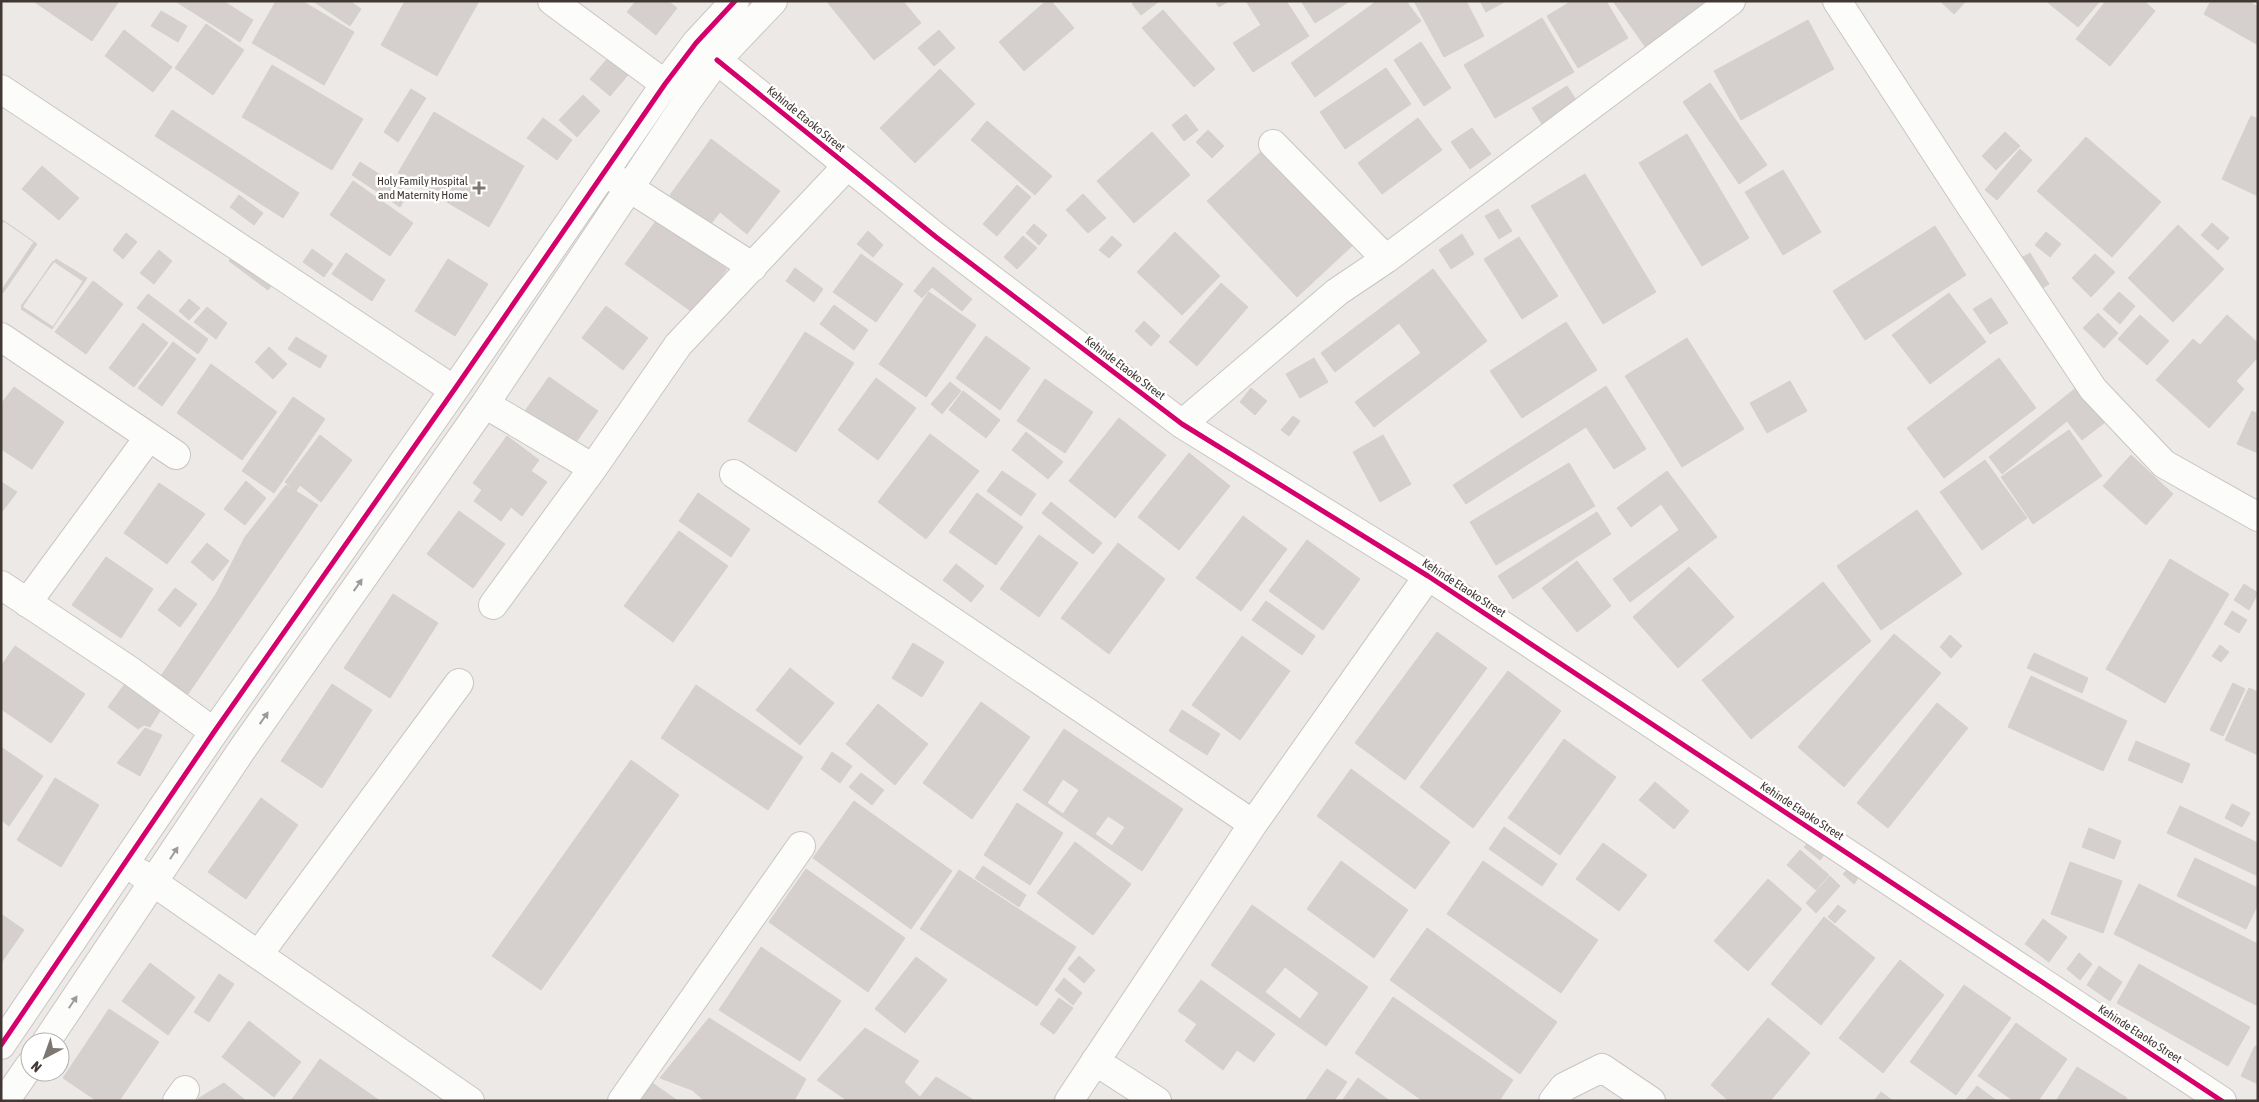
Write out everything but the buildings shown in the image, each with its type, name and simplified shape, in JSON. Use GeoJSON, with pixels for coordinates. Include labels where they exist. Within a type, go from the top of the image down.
{"type":"FeatureCollection","features":[{"type":"Feature","properties":{"kind":"street"},"geometry":{"type":"LineString","coordinates":[[552,1],[665,84]]}},
{"type":"Feature","properties":{"kind":"street"},"geometry":{"type":"LineString","coordinates":[[20,1053],[2,1043],[214,732],[454,390],[665,84],[696,43],[735,1]]}},
{"type":"Feature","properties":{"kind":"street"},"geometry":{"type":"LineString","coordinates":[[53,1032],[241,751],[485,404],[717,60],[773,1]]}},
{"type":"Feature","properties":{"kind":"street"},"geometry":{"type":"LineString","coordinates":[[1182,424],[1337,292],[1386,259],[1731,1]]}},
{"type":"Feature","properties":{"kind":"street"},"geometry":{"type":"LineString","coordinates":[[1837,1],[2093,389],[2164,464],[2258,517]]}},
{"type":"Feature","properties":{"kind":"street","name":"Kehinde Etaoko Street"},"geometry":{"type":"LineString","coordinates":[[717,60],[936,237],[1182,424],[1428,576],[2222,1101]]}},
{"type":"Feature","properties":{"kind":"street"},"geometry":{"type":"LineString","coordinates":[[1,89],[454,390]]}},
{"type":"Feature","properties":{"kind":"street"},"geometry":{"type":"LineString","coordinates":[[1274,144],[1386,259]]}},
{"type":"Feature","properties":{"kind":"street"},"geometry":{"type":"LineString","coordinates":[[493,605],[593,468],[678,345],[847,166]]}},
{"type":"Feature","properties":{"kind":"street"},"geometry":{"type":"LineString","coordinates":[[605,172],[753,267]]}},
{"type":"Feature","properties":{"kind":"street"},"geometry":{"type":"LineString","coordinates":[[1,337],[176,455]]}},
{"type":"Feature","properties":{"kind":"street"},"geometry":{"type":"LineString","coordinates":[[490,338],[519,353]]}},
{"type":"Feature","properties":{"kind":"street"},"geometry":{"type":"LineString","coordinates":[[485,404],[593,468]]}},
{"type":"Feature","properties":{"kind":"street"},"geometry":{"type":"LineString","coordinates":[[27,603],[149,437]]}},
{"type":"Feature","properties":{"kind":"street"},"geometry":{"type":"LineString","coordinates":[[734,474],[1253,824]]}},
{"type":"Feature","properties":{"kind":"street"},"geometry":{"type":"LineString","coordinates":[[1069,1101],[1253,824],[1428,576]]}},
{"type":"Feature","properties":{"kind":"street"},"geometry":{"type":"LineString","coordinates":[[1,586],[132,672],[214,732]]}},
{"type":"Feature","properties":{"kind":"street"},"geometry":{"type":"LineString","coordinates":[[259,954],[459,682]]}},
{"type":"Feature","properties":{"kind":"street"},"geometry":{"type":"LineString","coordinates":[[622,1101],[801,846]]}},
{"type":"Feature","properties":{"kind":"street"},"geometry":{"type":"LineString","coordinates":[[125,864],[155,882],[470,1101]]}},
{"type":"Feature","properties":{"kind":"street"},"geometry":{"type":"LineString","coordinates":[[1096,1061],[1157,1101]]}},
{"type":"Feature","properties":{"kind":"street"},"geometry":{"type":"LineString","coordinates":[[1553,1101],[1564,1087],[1602,1068],[1651,1101]]}},
{"type":"Feature","properties":{"kind":"street"},"geometry":{"type":"LineString","coordinates":[[4,1101],[20,1079]]}},
{"type":"Feature","properties":{"kind":"cycle path"},"geometry":{"type":"LineString","coordinates":[[1,1045],[214,732],[454,390],[665,84],[696,43],[735,1]]}},
{"type":"Feature","properties":{"kind":"cycle path"},"geometry":{"type":"LineString","coordinates":[[717,60],[936,237],[1182,424],[1428,576],[2222,1101]]}},
{"type":"Feature","properties":{"kind":"place","name":"Holy Family Hospital and Maternity Home"},"geometry":{"type":"Point","coordinates":[479,188]}}]}
